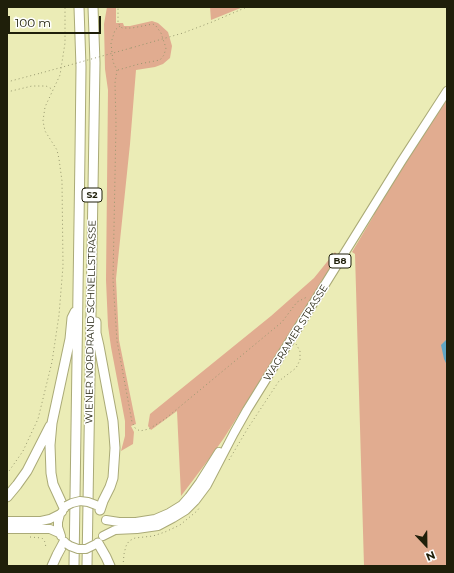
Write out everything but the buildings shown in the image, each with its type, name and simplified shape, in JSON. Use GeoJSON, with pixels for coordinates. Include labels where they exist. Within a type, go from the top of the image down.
{"type":"FeatureCollection","features":[{"type":"Feature","properties":{"kind":"highway","name":"WIENER NORDRAND SCHNELLSTRASSE"},"geometry":{"type":"LineString","coordinates":[[74,566],[81,67],[79,7]]}},
{"type":"Feature","properties":{"kind":"highway","name":"WIENER NORDRAND SCHNELLSTRASSE"},"geometry":{"type":"LineString","coordinates":[[87,566],[94,63],[93,7]]}},
{"type":"Feature","properties":{"kind":"highway"},"geometry":{"type":"LineString","coordinates":[[90,303],[96,320],[97,340],[113,421],[115,448],[110,487],[98,508]]}},
{"type":"Feature","properties":{"kind":"highway"},"geometry":{"type":"LineString","coordinates":[[63,509],[53,484],[50,445],[52,423],[70,339],[72,318],[78,306]]}},
{"type":"Feature","properties":{"kind":"highway"},"geometry":{"type":"LineString","coordinates":[[7,497],[27,471],[52,423]]}},
{"type":"Feature","properties":{"kind":"highway"},"geometry":{"type":"LineString","coordinates":[[98,542],[110,566]]}},
{"type":"Feature","properties":{"kind":"highway"},"geometry":{"type":"LineString","coordinates":[[52,566],[57,555],[66,543]]}},
{"type":"Feature","properties":{"kind":"main road","name":"WAGRAMER STRASSE"},"geometry":{"type":"LineString","coordinates":[[137,526],[158,526],[173,518],[186,510],[207,485],[234,433],[405,155],[447,91]]}},
{"type":"Feature","properties":{"kind":"main road"},"geometry":{"type":"LineString","coordinates":[[7,521],[41,521],[50,519],[72,503],[80,501],[88,502],[98,508],[106,520],[106,528],[98,542]]}},
{"type":"Feature","properties":{"kind":"main road"},"geometry":{"type":"LineString","coordinates":[[63,509],[58,522],[59,533],[66,543]]}},
{"type":"Feature","properties":{"kind":"main road","name":"B8"},"geometry":{"type":"LineString","coordinates":[[106,520],[137,526]]}},
{"type":"Feature","properties":{"kind":"main road","name":"B8"},"geometry":{"type":"LineString","coordinates":[[66,543],[78,549],[86,549],[115,530],[137,526]]}},
{"type":"Feature","properties":{"kind":"main road"},"geometry":{"type":"LineString","coordinates":[[7,529],[50,529],[59,533]]}},
{"type":"Feature","properties":{"kind":"path"},"geometry":{"type":"LineString","coordinates":[[7,474],[23,450],[38,419],[52,362],[59,315],[62,266],[62,181],[57,150],[45,131],[43,121],[45,107],[60,75],[65,43],[65,7]]}},
{"type":"Feature","properties":{"kind":"path"},"geometry":{"type":"LineString","coordinates":[[117,70],[160,60],[164,55],[166,48],[159,29],[153,24],[125,29],[122,28],[118,23],[118,7]]}},
{"type":"Feature","properties":{"kind":"path"},"geometry":{"type":"LineString","coordinates":[[7,82],[163,39],[197,28],[247,7]]}},
{"type":"Feature","properties":{"kind":"path"},"geometry":{"type":"LineString","coordinates":[[120,26],[115,30],[111,44],[113,62],[117,70],[115,83],[116,124],[114,280],[117,341],[132,422],[135,428],[140,431],[149,429],[165,418],[282,322],[297,302],[307,296],[316,300]]}},
{"type":"Feature","properties":{"kind":"path"},"geometry":{"type":"LineString","coordinates":[[7,92],[32,86],[46,86],[53,89]]}},
{"type":"Feature","properties":{"kind":"path"},"geometry":{"type":"LineString","coordinates":[[27,536],[42,538],[45,542],[46,548]]}},
{"type":"Feature","properties":{"kind":"shaded area"},"geometry":{"type":"Polygon","coordinates":[[[107,7],[116,7],[116,23],[123,23],[124,26],[152,21],[158,23],[168,32],[172,46],[170,58],[163,64],[136,70],[116,279],[119,340],[136,424],[131,426],[134,432],[133,444],[121,451],[125,436],[125,421],[108,326],[106,280],[108,90],[105,69],[104,24],[107,7]]]}},
{"type":"Feature","properties":{"kind":"shaded area"},"geometry":{"type":"Polygon","coordinates":[[[210,7],[243,7],[211,20],[210,7]]]}},
{"type":"Feature","properties":{"kind":"shaded area"},"geometry":{"type":"Polygon","coordinates":[[[447,97],[447,566],[364,566],[355,254],[352,252],[374,215],[373,214],[447,97]]]}},
{"type":"Feature","properties":{"kind":"shaded area"},"geometry":{"type":"Polygon","coordinates":[[[335,252],[337,255],[326,276],[288,337],[224,438],[181,496],[177,411],[151,430],[148,426],[150,414],[271,316],[314,278],[335,252]]]}},
{"type":"Feature","properties":{"kind":"water"},"geometry":{"type":"Polygon","coordinates":[[[447,339],[447,365],[441,345],[447,339]]]}}]}
